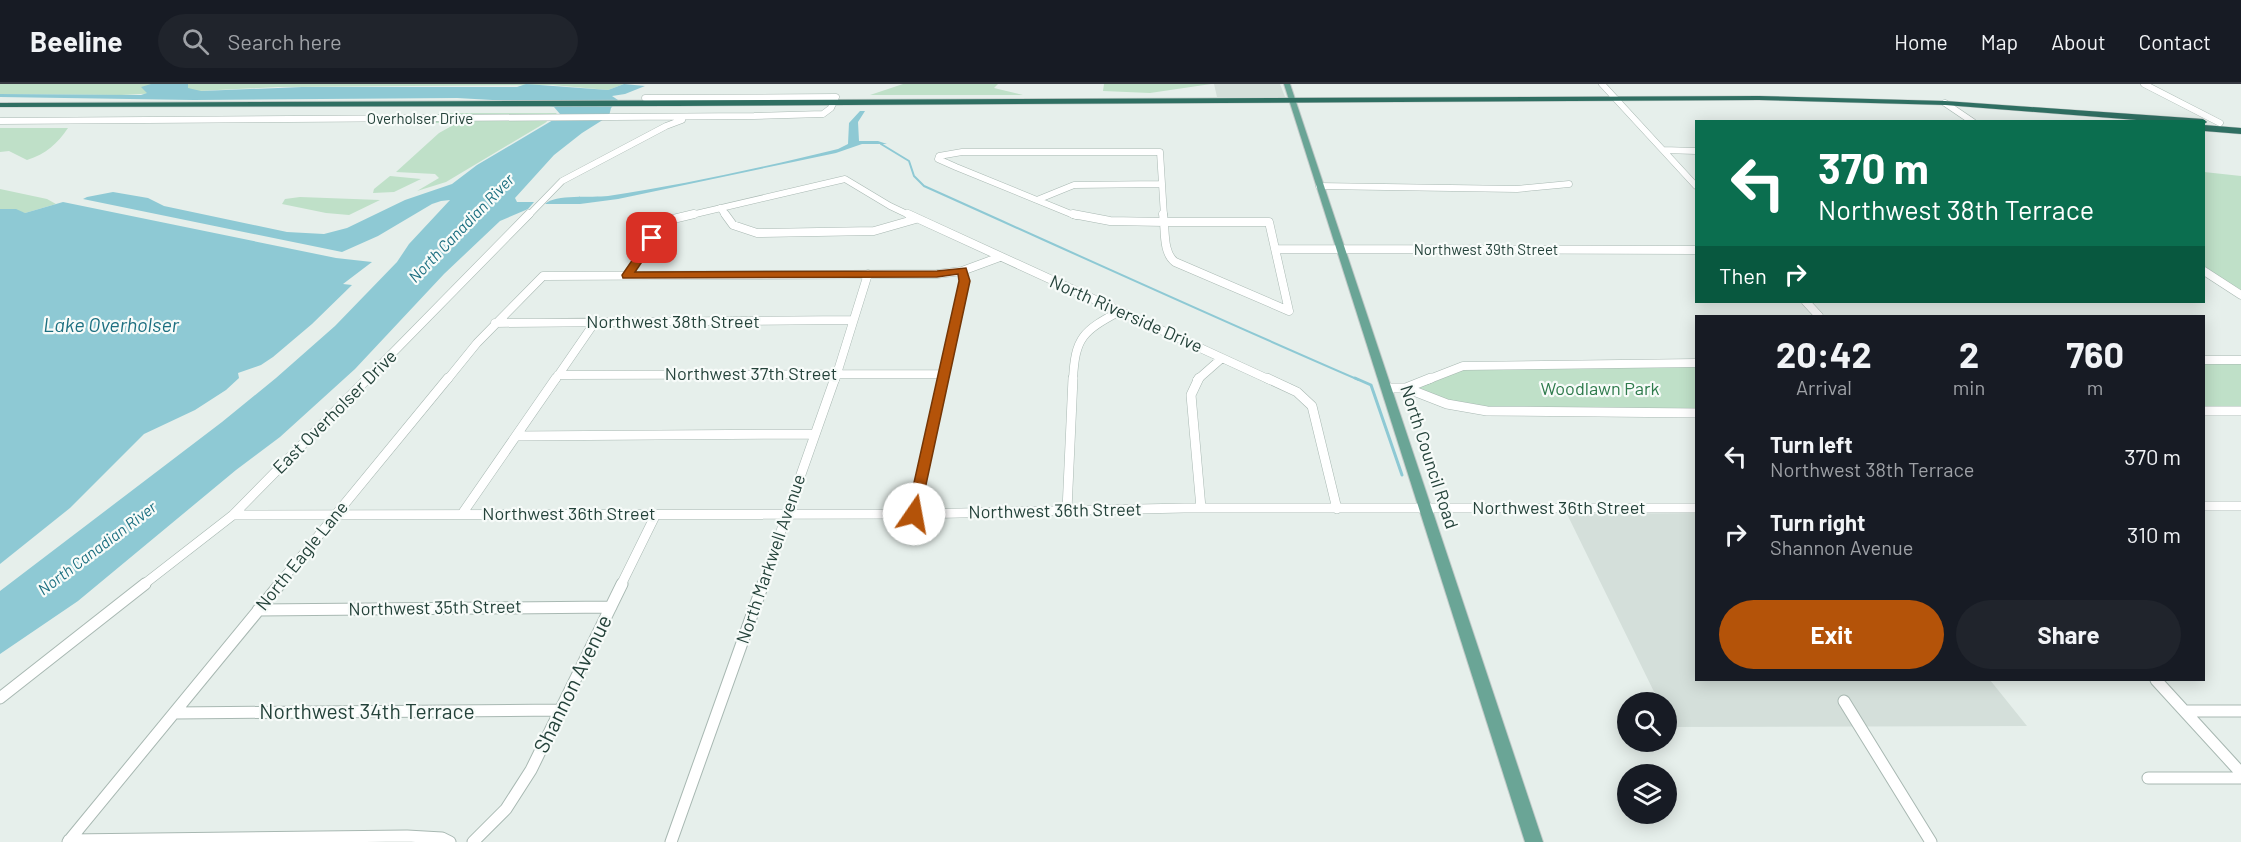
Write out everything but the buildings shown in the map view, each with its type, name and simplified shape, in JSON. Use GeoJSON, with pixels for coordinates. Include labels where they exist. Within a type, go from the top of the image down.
{"type":"FeatureCollection","features":[{"type":"Feature","properties":{"kind":"highway"},"geometry":{"type":"LineString","coordinates":[[1794,98],[1804,106]]}},
{"type":"Feature","properties":{"kind":"highway"},"geometry":{"type":"LineString","coordinates":[[0,111],[1618,102],[1794,98],[1945,103],[2176,120]]}},
{"type":"Feature","properties":{"kind":"highway"},"geometry":{"type":"LineString","coordinates":[[1618,102],[1957,111],[2088,120]]}},
{"type":"Feature","properties":{"kind":"highway"},"geometry":{"type":"LineString","coordinates":[[0,105],[412,107]]}},
{"type":"Feature","properties":{"kind":"highway"},"geometry":{"type":"LineString","coordinates":[[2205,122],[2241,124]]}},
{"type":"Feature","properties":{"kind":"highway"},"geometry":{"type":"LineString","coordinates":[[2220,123],[2236,131]]}},
{"type":"Feature","properties":{"kind":"highway"},"geometry":{"type":"LineString","coordinates":[[2205,128],[2236,131]]}},
{"type":"Feature","properties":{"kind":"main road","name":"North Council Road"},"geometry":{"type":"LineString","coordinates":[[1287,84],[1534,842]]}},
{"type":"Feature","properties":{"kind":"street"},"geometry":{"type":"LineString","coordinates":[[1602,84],[1695,183]]}},
{"type":"Feature","properties":{"kind":"street"},"geometry":{"type":"LineString","coordinates":[[2144,84],[2220,123]]}},
{"type":"Feature","properties":{"kind":"street"},"geometry":{"type":"LineString","coordinates":[[645,98],[836,97],[833,105]]}},
{"type":"Feature","properties":{"kind":"street"},"geometry":{"type":"LineString","coordinates":[[1945,103],[1970,120]]}},
{"type":"Feature","properties":{"kind":"street","name":"Overholser Drive"},"geometry":{"type":"LineString","coordinates":[[0,121],[698,117],[818,114],[827,112],[833,105]]}},
{"type":"Feature","properties":{"kind":"street"},"geometry":{"type":"LineString","coordinates":[[663,117],[669,121],[666,126]]}},
{"type":"Feature","properties":{"kind":"street","name":"East Overholser Drive"},"geometry":{"type":"LineString","coordinates":[[0,698],[233,515],[568,176],[666,126],[698,117]]}},
{"type":"Feature","properties":{"kind":"street"},"geometry":{"type":"LineString","coordinates":[[1663,150],[1695,151]]}},
{"type":"Feature","properties":{"kind":"street"},"geometry":{"type":"LineString","coordinates":[[1037,200],[943,162],[938,159],[939,156],[962,152],[1160,152],[1165,222],[1170,259],[1181,267],[1289,311],[1269,222],[1165,222],[1095,220],[1077,216],[1037,200]]}},
{"type":"Feature","properties":{"kind":"street","name":"North Riverside Drive"},"geometry":{"type":"LineString","coordinates":[[720,208],[845,179],[852,180],[872,196],[916,219],[1297,392],[1312,406],[1337,509]]}},
{"type":"Feature","properties":{"kind":"street"},"geometry":{"type":"LineString","coordinates":[[1037,200],[1074,185],[1162,184]]}},
{"type":"Feature","properties":{"kind":"street"},"geometry":{"type":"LineString","coordinates":[[1319,186],[1517,189],[1569,184]]}},
{"type":"Feature","properties":{"kind":"street"},"geometry":{"type":"LineString","coordinates":[[627,275],[663,223],[720,208],[733,225],[757,233],[874,231],[916,219]]}},
{"type":"Feature","properties":{"kind":"street","name":"Northwest 39th Street"},"geometry":{"type":"LineString","coordinates":[[1276,249],[1695,250]]}},
{"type":"Feature","properties":{"kind":"street"},"geometry":{"type":"LineString","coordinates":[[627,275],[937,274],[962,271],[1000,257]]}},
{"type":"Feature","properties":{"kind":"street"},"geometry":{"type":"LineString","coordinates":[[914,514],[965,281],[962,271]]}},
{"type":"Feature","properties":{"kind":"street"},"geometry":{"type":"LineString","coordinates":[[2205,272],[2241,295]]}},
{"type":"Feature","properties":{"kind":"street","name":"North Markwell Avenue"},"geometry":{"type":"LineString","coordinates":[[671,842],[837,374],[868,274]]}},
{"type":"Feature","properties":{"kind":"street","name":"North Eagle Lane"},"geometry":{"type":"LineString","coordinates":[[69,841],[495,323],[543,276],[627,275]]}},
{"type":"Feature","properties":{"kind":"street"},"geometry":{"type":"LineString","coordinates":[[1807,303],[1818,315]]}},
{"type":"Feature","properties":{"kind":"street"},"geometry":{"type":"LineString","coordinates":[[1067,510],[1074,353],[1078,341],[1087,330],[1120,311]]}},
{"type":"Feature","properties":{"kind":"street","name":"Northwest 38th Street"},"geometry":{"type":"LineString","coordinates":[[495,323],[852,320]]}},
{"type":"Feature","properties":{"kind":"street"},"geometry":{"type":"LineString","coordinates":[[462,514],[595,322]]}},
{"type":"Feature","properties":{"kind":"street"},"geometry":{"type":"LineString","coordinates":[[1201,508],[1191,395],[1200,376],[1222,358]]}},
{"type":"Feature","properties":{"kind":"street"},"geometry":{"type":"LineString","coordinates":[[2205,360],[2241,360]]}},
{"type":"Feature","properties":{"kind":"street"},"geometry":{"type":"LineString","coordinates":[[1386,388],[1406,388],[1463,366],[1695,363]]}},
{"type":"Feature","properties":{"kind":"street","name":"Northwest 37th Street"},"geometry":{"type":"LineString","coordinates":[[558,375],[944,374]]}},
{"type":"Feature","properties":{"kind":"street"},"geometry":{"type":"LineString","coordinates":[[1406,388],[1426,398],[1447,404],[1487,411],[1695,413]]}},
{"type":"Feature","properties":{"kind":"street"},"geometry":{"type":"LineString","coordinates":[[2205,411],[2241,411]]}},
{"type":"Feature","properties":{"kind":"street"},"geometry":{"type":"LineString","coordinates":[[516,436],[816,434]]}},
{"type":"Feature","properties":{"kind":"street"},"geometry":{"type":"LineString","coordinates":[[2205,506],[2241,506]]}},
{"type":"Feature","properties":{"kind":"street","name":"Northwest 36th Street"},"geometry":{"type":"LineString","coordinates":[[233,515],[914,514],[1201,508],[1695,508]]}},
{"type":"Feature","properties":{"kind":"street","name":"Shannon Avenue"},"geometry":{"type":"LineString","coordinates":[[473,842],[499,817],[518,793],[656,514]]}},
{"type":"Feature","properties":{"kind":"street","name":"Northwest 35th Street"},"geometry":{"type":"LineString","coordinates":[[258,610],[611,607]]}},
{"type":"Feature","properties":{"kind":"street"},"geometry":{"type":"LineString","coordinates":[[2157,681],[2241,776]]}},
{"type":"Feature","properties":{"kind":"street"},"geometry":{"type":"LineString","coordinates":[[1844,701],[1930,842]]}},
{"type":"Feature","properties":{"kind":"street","name":"Northwest 34th Terrace"},"geometry":{"type":"LineString","coordinates":[[174,713],[560,710]]}},
{"type":"Feature","properties":{"kind":"street"},"geometry":{"type":"LineString","coordinates":[[2185,711],[2241,711]]}},
{"type":"Feature","properties":{"kind":"street"},"geometry":{"type":"LineString","coordinates":[[2148,778],[2241,776]]}},
{"type":"Feature","properties":{"kind":"street"},"geometry":{"type":"LineString","coordinates":[[69,841],[407,836],[442,838],[450,842]]}},
{"type":"Feature","properties":{"kind":"shaded area"},"geometry":{"type":"Polygon","coordinates":[[[1214,84],[1280,84],[1285,97],[1217,97],[1214,84]]]}},
{"type":"Feature","properties":{"kind":"shaded area"},"geometry":{"type":"Polygon","coordinates":[[[1695,513],[1695,681],[1991,681],[2027,726],[1677,727],[1677,692],[1654,692],[1567,514],[1695,513]]]}},
{"type":"Feature","properties":{"kind":"green space"},"geometry":{"type":"Polygon","coordinates":[[[0,84],[624,84],[608,90],[552,85],[278,87],[121,95],[0,94],[0,84]]]}},
{"type":"Feature","properties":{"kind":"green space"},"geometry":{"type":"Polygon","coordinates":[[[903,84],[998,84],[994,88],[1023,95],[870,95],[903,84]]]}},
{"type":"Feature","properties":{"kind":"green space"},"geometry":{"type":"Polygon","coordinates":[[[1104,84],[1211,84],[1150,93],[1103,91],[1104,84]]]}},
{"type":"Feature","properties":{"kind":"green space"},"geometry":{"type":"Polygon","coordinates":[[[449,113],[557,113],[545,123],[446,182],[417,191],[439,178],[435,174],[396,172],[439,133],[457,123],[410,123],[422,116],[449,113]]]}},
{"type":"Feature","properties":{"kind":"green space"},"geometry":{"type":"Polygon","coordinates":[[[0,128],[68,128],[51,148],[27,160],[9,151],[0,152],[0,128]]]}},
{"type":"Feature","properties":{"kind":"green space"},"geometry":{"type":"Polygon","coordinates":[[[2205,172],[2241,176],[2241,291],[2205,268],[2205,172]]]}},
{"type":"Feature","properties":{"kind":"green space"},"geometry":{"type":"Polygon","coordinates":[[[390,176],[421,179],[394,192],[373,193],[374,189],[390,176]]]}},
{"type":"Feature","properties":{"kind":"green space"},"geometry":{"type":"Polygon","coordinates":[[[0,189],[47,199],[56,204],[25,213],[0,209],[0,189]]]}},
{"type":"Feature","properties":{"kind":"green space"},"geometry":{"type":"Polygon","coordinates":[[[300,197],[380,200],[349,215],[282,204],[285,199],[300,197]]]}},
{"type":"Feature","properties":{"kind":"green space"},"geometry":{"type":"Polygon","coordinates":[[[2241,362],[2241,408],[2205,408],[2205,363],[2241,362]]]}},
{"type":"Feature","properties":{"kind":"green space","name":"Woodlawn Park"},"geometry":{"type":"Polygon","coordinates":[[[1695,366],[1695,409],[1518,410],[1454,404],[1421,392],[1419,387],[1456,371],[1695,366]]]}},
{"type":"Feature","properties":{"kind":"water","name":"North Canadian River"},"geometry":{"type":"Polygon","coordinates":[[[151,84],[188,84],[188,88],[201,91],[302,87],[517,87],[526,84],[608,90],[624,84],[645,86],[625,94],[612,96],[618,100],[611,108],[609,116],[554,155],[515,198],[517,202],[534,202],[528,209],[500,221],[444,274],[355,369],[280,437],[236,470],[78,601],[0,654],[0,591],[222,422],[276,378],[335,326],[397,262],[409,244],[450,200],[432,204],[378,236],[342,252],[83,199],[113,192],[148,198],[164,206],[287,232],[324,234],[347,228],[405,200],[452,184],[477,165],[560,114],[554,107],[530,102],[457,98],[194,100],[0,97],[0,94],[141,95],[147,93],[141,87],[151,84]]]}},
{"type":"Feature","properties":{"kind":"water"},"geometry":{"type":"Polygon","coordinates":[[[860,111],[865,111],[858,122],[859,141],[878,141],[887,144],[862,144],[836,153],[618,199],[580,204],[545,204],[557,199],[608,196],[665,187],[838,149],[848,144],[849,123],[860,111]]]}},
{"type":"Feature","properties":{"kind":"water","name":"Lake Overholser"},"geometry":{"type":"Polygon","coordinates":[[[63,202],[336,258],[372,262],[343,284],[352,285],[312,324],[273,357],[261,365],[238,373],[239,378],[226,390],[195,410],[144,434],[70,508],[0,564],[0,209],[16,209],[25,213],[63,202]]]}},
{"type":"Feature","properties":{"kind":"waterway"},"geometry":{"type":"LineString","coordinates":[[881,144],[909,161],[914,176],[924,186],[1359,380]]}},
{"type":"Feature","properties":{"kind":"waterway"},"geometry":{"type":"LineString","coordinates":[[1355,378],[1371,385],[1402,475]]}},
{"type":"Feature","properties":{"kind":"route"},"geometry":{"type":"LineString","coordinates":[[652,238],[627,275],[937,274],[962,271],[965,281],[914,514]]}}]}
